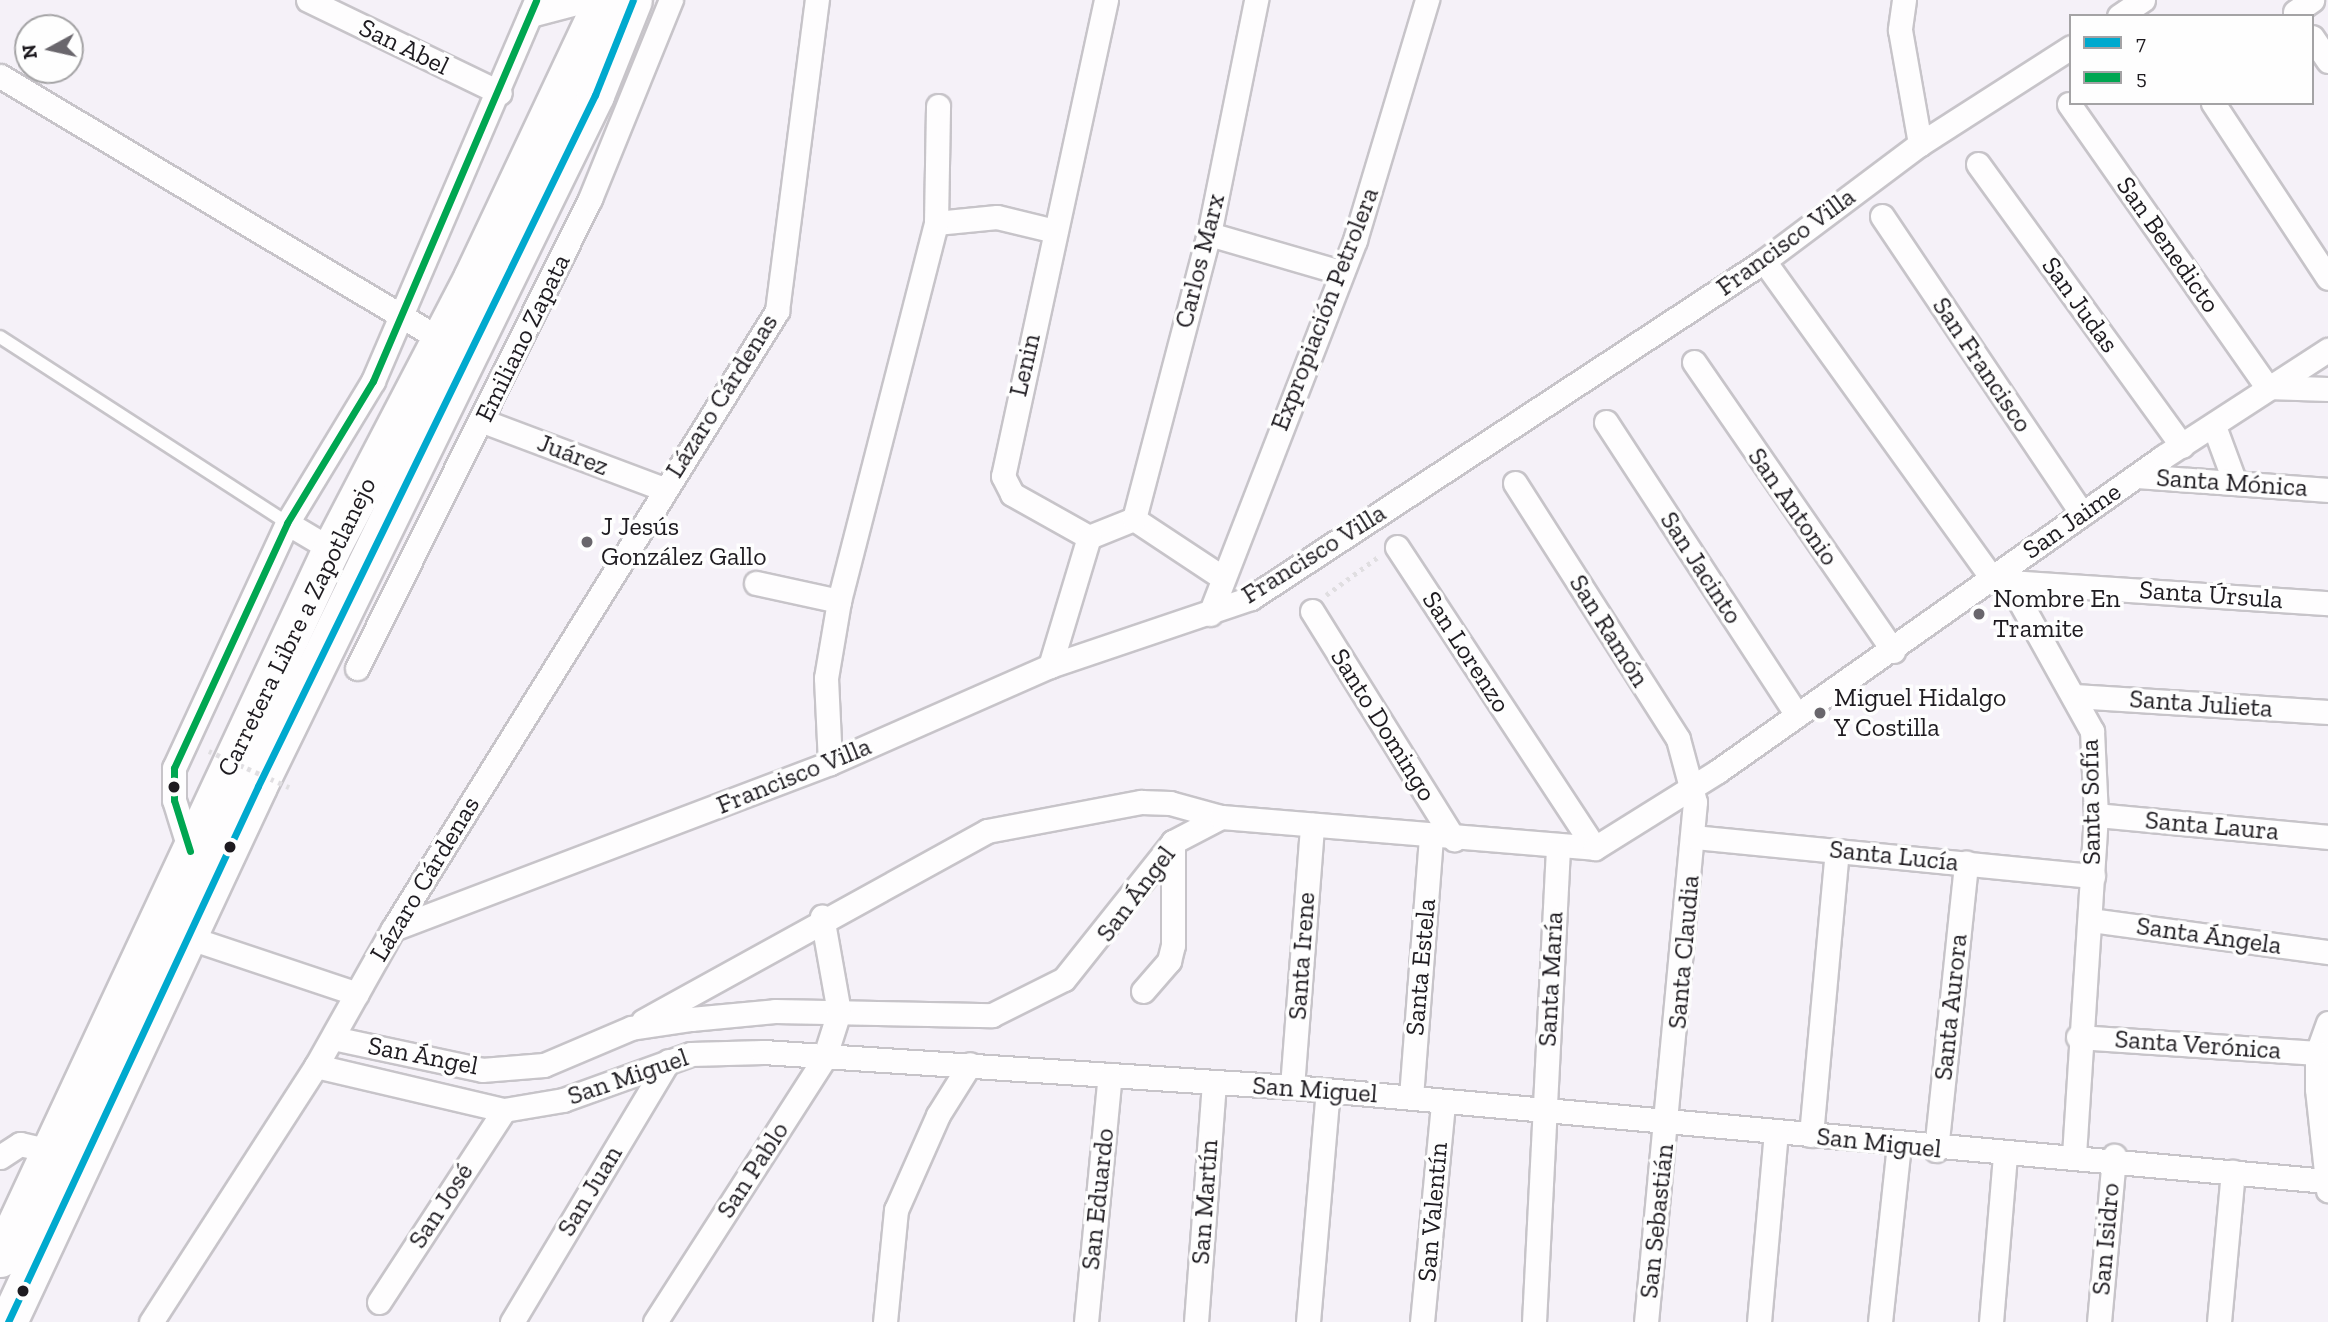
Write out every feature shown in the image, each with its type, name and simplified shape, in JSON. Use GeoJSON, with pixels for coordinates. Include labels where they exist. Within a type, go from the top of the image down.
{"type":"FeatureCollection","features":[{"type":"Feature","properties":{"kind":"main road","name":"Carretera Libre a Zapotlanejo"},"geometry":{"type":"LineString","coordinates":[[0,1258],[331,549],[440,339],[603,0]]}},
{"type":"Feature","properties":{"kind":"main road","name":"Carretera Libre a Zapotlanejo"},"geometry":{"type":"LineString","coordinates":[[8,1322],[187,937],[595,95],[633,0]]}},
{"type":"Feature","properties":{"kind":"street","name":"San Abel"},"geometry":{"type":"LineString","coordinates":[[308,0],[500,93]]}},
{"type":"Feature","properties":{"kind":"street"},"geometry":{"type":"LineString","coordinates":[[190,851],[174,800],[174,768],[287,523],[373,381],[500,93],[533,8],[588,0]]}},
{"type":"Feature","properties":{"kind":"street","name":"Emiliano Zapata"},"geometry":{"type":"LineString","coordinates":[[357,668],[483,421],[590,199],[671,0]]}},
{"type":"Feature","properties":{"kind":"street","name":"Lázaro Cárdenas"},"geometry":{"type":"LineString","coordinates":[[151,1322],[316,1066],[393,929],[777,311],[817,0]]}},
{"type":"Feature","properties":{"kind":"street","name":"Lenin"},"geometry":{"type":"LineString","coordinates":[[1089,537],[1012,494],[1003,476],[1106,0]]}},
{"type":"Feature","properties":{"kind":"street","name":"Carlos Marx"},"geometry":{"type":"LineString","coordinates":[[1134,519],[1209,234],[1256,0]]}},
{"type":"Feature","properties":{"kind":"street","name":"Expropiación Petrolera"},"geometry":{"type":"LineString","coordinates":[[1210,614],[1220,576],[1340,272],[1427,0]]}},
{"type":"Feature","properties":{"kind":"street"},"geometry":{"type":"LineString","coordinates":[[1904,0],[1900,30],[1920,144]]}},
{"type":"Feature","properties":{"kind":"street"},"geometry":{"type":"LineString","coordinates":[[2122,14],[2143,0]]}},
{"type":"Feature","properties":{"kind":"street"},"geometry":{"type":"LineString","coordinates":[[2314,40],[2328,61]]}},
{"type":"Feature","properties":{"kind":"street","name":"Francisco Villa"},"geometry":{"type":"LineString","coordinates":[[393,929],[830,763],[1050,666],[1251,598],[1764,261],[1920,144],[2069,48]]}},
{"type":"Feature","properties":{"kind":"street"},"geometry":{"type":"LineString","coordinates":[[0,76],[440,339]]}},
{"type":"Feature","properties":{"kind":"street","name":"San Benedicto"},"geometry":{"type":"LineString","coordinates":[[2070,105],[2267,387]]}},
{"type":"Feature","properties":{"kind":"street"},"geometry":{"type":"LineString","coordinates":[[2214,105],[2328,278]]}},
{"type":"Feature","properties":{"kind":"street"},"geometry":{"type":"LineString","coordinates":[[830,763],[826,678],[839,601],[936,223],[938,106]]}},
{"type":"Feature","properties":{"kind":"street","name":"San Judas"},"geometry":{"type":"LineString","coordinates":[[1978,164],[2182,446]]}},
{"type":"Feature","properties":{"kind":"street","name":"San Francisco"},"geometry":{"type":"LineString","coordinates":[[1882,216],[2082,514]]}},
{"type":"Feature","properties":{"kind":"street"},"geometry":{"type":"LineString","coordinates":[[936,223],[997,218],[1055,231]]}},
{"type":"Feature","properties":{"kind":"street"},"geometry":{"type":"LineString","coordinates":[[1209,234],[1340,272]]}},
{"type":"Feature","properties":{"kind":"street","name":"Santa Sofía"},"geometry":{"type":"LineString","coordinates":[[1764,261],[2000,580],[2074,696],[2096,751],[2093,876],[2078,1037],[2074,1156]]}},
{"type":"Feature","properties":{"kind":"street","name":"San Jaime"},"geometry":{"type":"LineString","coordinates":[[1690,785],[1718,771],[2000,580],[2082,514],[2214,426],[2267,387],[2328,350]]}},
{"type":"Feature","properties":{"kind":"street","name":"San Antonio"},"geometry":{"type":"LineString","coordinates":[[1694,362],[1893,651]]}},
{"type":"Feature","properties":{"kind":"street"},"geometry":{"type":"LineString","coordinates":[[373,381],[410,398]]}},
{"type":"Feature","properties":{"kind":"street"},"geometry":{"type":"LineString","coordinates":[[2267,387],[2328,389]]}},
{"type":"Feature","properties":{"kind":"street","name":"Juárez"},"geometry":{"type":"LineString","coordinates":[[483,421],[664,489]]}},
{"type":"Feature","properties":{"kind":"street","name":"San Jacinto"},"geometry":{"type":"LineString","coordinates":[[1606,422],[1797,715]]}},
{"type":"Feature","properties":{"kind":"street"},"geometry":{"type":"LineString","coordinates":[[2214,426],[2234,480]]}},
{"type":"Feature","properties":{"kind":"street","name":"Santa Mónica"},"geometry":{"type":"LineString","coordinates":[[2137,476],[2234,480],[2328,490]]}},
{"type":"Feature","properties":{"kind":"street","name":"San Ramón"},"geometry":{"type":"LineString","coordinates":[[1515,483],[1678,739],[1690,785]]}},
{"type":"Feature","properties":{"kind":"street"},"geometry":{"type":"LineString","coordinates":[[1050,666],[1089,537],[1134,519],[1220,576]]}},
{"type":"Feature","properties":{"kind":"street"},"geometry":{"type":"LineString","coordinates":[[287,523],[331,549]]}},
{"type":"Feature","properties":{"kind":"street","name":"San Lorenzo"},"geometry":{"type":"LineString","coordinates":[[1397,547],[1595,848]]}},
{"type":"Feature","properties":{"kind":"street","name":"Santa Úrsula"},"geometry":{"type":"LineString","coordinates":[[2000,580],[2328,603]]}},
{"type":"Feature","properties":{"kind":"street"},"geometry":{"type":"LineString","coordinates":[[756,583],[839,601]]}},
{"type":"Feature","properties":{"kind":"street","name":"Santo Domingo"},"geometry":{"type":"LineString","coordinates":[[1312,611],[1443,838]]}},
{"type":"Feature","properties":{"kind":"street","name":"Santa Julieta"},"geometry":{"type":"LineString","coordinates":[[2074,696],[2328,712]]}},
{"type":"Feature","properties":{"kind":"street"},"geometry":{"type":"LineString","coordinates":[[1221,817],[1443,838],[1595,848],[1690,785]]}},
{"type":"Feature","properties":{"kind":"street","name":"Santa Claudia"},"geometry":{"type":"LineString","coordinates":[[1669,1120],[1695,837],[1690,785]]}},
{"type":"Feature","properties":{"kind":"street","name":"San Ángel"},"geometry":{"type":"LineString","coordinates":[[332,1038],[482,1070],[544,1065],[631,1028],[822,918],[921,865],[1011,824],[1141,802],[1170,803],[1221,817]]}},
{"type":"Feature","properties":{"kind":"street","name":"Santa Laura"},"geometry":{"type":"LineString","coordinates":[[2096,815],[2328,836]]}},
{"type":"Feature","properties":{"kind":"street","name":"San Ángel"},"geometry":{"type":"LineString","coordinates":[[631,1028],[775,1011],[992,1014],[1048,992],[1082,962],[1173,842],[1221,817]]}},
{"type":"Feature","properties":{"kind":"street","name":"Santa Irene"},"geometry":{"type":"LineString","coordinates":[[1292,1087],[1312,825]]}},
{"type":"Feature","properties":{"kind":"street","name":"Santa Lucía"},"geometry":{"type":"LineString","coordinates":[[1695,837],[2093,876]]}},
{"type":"Feature","properties":{"kind":"street","name":"Santa Estela"},"geometry":{"type":"LineString","coordinates":[[1411,1097],[1443,838]]}},
{"type":"Feature","properties":{"kind":"street"},"geometry":{"type":"LineString","coordinates":[[1143,991],[1169,961],[1173,945],[1173,842]]}},
{"type":"Feature","properties":{"kind":"street","name":"Santa María"},"geometry":{"type":"LineString","coordinates":[[1544,1112],[1558,847]]}},
{"type":"Feature","properties":{"kind":"street"},"geometry":{"type":"LineString","coordinates":[[1811,1135],[1837,851]]}},
{"type":"Feature","properties":{"kind":"street","name":"Santa Aurora"},"geometry":{"type":"LineString","coordinates":[[1936,1150],[1966,863]]}},
{"type":"Feature","properties":{"kind":"street"},"geometry":{"type":"LineString","coordinates":[[822,918],[839,1012]]}},
{"type":"Feature","properties":{"kind":"street","name":"Santa Ángela"},"geometry":{"type":"LineString","coordinates":[[2090,919],[2328,952]]}},
{"type":"Feature","properties":{"kind":"street"},"geometry":{"type":"LineString","coordinates":[[187,937],[357,994]]}},
{"type":"Feature","properties":{"kind":"street","name":"San Pablo"},"geometry":{"type":"LineString","coordinates":[[655,1322],[824,1059],[839,1012]]}},
{"type":"Feature","properties":{"kind":"street"},"geometry":{"type":"LineString","coordinates":[[2327,1185],[2317,1053],[2328,1023]]}},
{"type":"Feature","properties":{"kind":"street","name":"Santa Verónica"},"geometry":{"type":"LineString","coordinates":[[2078,1037],[2317,1053]]}},
{"type":"Feature","properties":{"kind":"street","name":"San Miguel"},"geometry":{"type":"LineString","coordinates":[[316,1066],[504,1110],[563,1100],[668,1061],[723,1051],[824,1059],[971,1064],[1411,1097],[1544,1112],[1669,1120],[1936,1150],[2114,1156],[2327,1185]]}},
{"type":"Feature","properties":{"kind":"street","name":"San Juan"},"geometry":{"type":"LineString","coordinates":[[512,1322],[668,1061]]}},
{"type":"Feature","properties":{"kind":"street"},"geometry":{"type":"LineString","coordinates":[[885,1322],[894,1218],[939,1115],[971,1064]]}},
{"type":"Feature","properties":{"kind":"street","name":"San Eduardo"},"geometry":{"type":"LineString","coordinates":[[1086,1322],[1110,1075]]}},
{"type":"Feature","properties":{"kind":"street","name":"San Martín"},"geometry":{"type":"LineString","coordinates":[[1196,1322],[1214,1083]]}},
{"type":"Feature","properties":{"kind":"street"},"geometry":{"type":"LineString","coordinates":[[1308,1322],[1328,1091]]}},
{"type":"Feature","properties":{"kind":"street","name":"San Valentín"},"geometry":{"type":"LineString","coordinates":[[1422,1322],[1443,1102]]}},
{"type":"Feature","properties":{"kind":"street","name":"San José"},"geometry":{"type":"LineString","coordinates":[[379,1302],[504,1110]]}},
{"type":"Feature","properties":{"kind":"street"},"geometry":{"type":"LineString","coordinates":[[1534,1322],[1544,1112]]}},
{"type":"Feature","properties":{"kind":"street","name":"San Sebastián"},"geometry":{"type":"LineString","coordinates":[[1646,1322],[1669,1120]]}},
{"type":"Feature","properties":{"kind":"street"},"geometry":{"type":"LineString","coordinates":[[1759,1322],[1776,1132]]}},
{"type":"Feature","properties":{"kind":"street"},"geometry":{"type":"LineString","coordinates":[[0,1157],[20,1144],[50,1151]]}},
{"type":"Feature","properties":{"kind":"street"},"geometry":{"type":"LineString","coordinates":[[1880,1322],[1899,1145]]}},
{"type":"Feature","properties":{"kind":"street"},"geometry":{"type":"LineString","coordinates":[[1991,1322],[2005,1154]]}},
{"type":"Feature","properties":{"kind":"street","name":"San Isidro"},"geometry":{"type":"LineString","coordinates":[[2099,1322],[2114,1156]]}},
{"type":"Feature","properties":{"kind":"street"},"geometry":{"type":"LineString","coordinates":[[2219,1322],[2233,1172]]}},
{"type":"Feature","properties":{"kind":"lane"},"geometry":{"type":"LineString","coordinates":[[0,337],[287,523]]}},
{"type":"Feature","properties":{"kind":"path"},"geometry":{"type":"LineString","coordinates":[[1312,611],[1318,600],[1397,547]]}},
{"type":"Feature","properties":{"kind":"path"},"geometry":{"type":"LineString","coordinates":[[209,751],[291,788]]}},
{"type":"Feature","properties":{"kind":"transit line","name":"5"},"geometry":{"type":"LineString","coordinates":[[190,851],[174,800],[174,768],[287,523],[373,381],[536,0]]}},
{"type":"Feature","properties":{"kind":"transit line","name":"7"},"geometry":{"type":"LineString","coordinates":[[8,1322],[258,786],[595,95],[633,0]]}},
{"type":"Feature","properties":{"kind":"place","name":"J Jesús González Gallo"},"geometry":{"type":"Point","coordinates":[587,542]}},
{"type":"Feature","properties":{"kind":"place","name":"Nombre En Tramite"},"geometry":{"type":"Point","coordinates":[1979,614]}},
{"type":"Feature","properties":{"kind":"place","name":"Miguel Hidalgo Y Costilla"},"geometry":{"type":"Point","coordinates":[1820,713]}}]}
